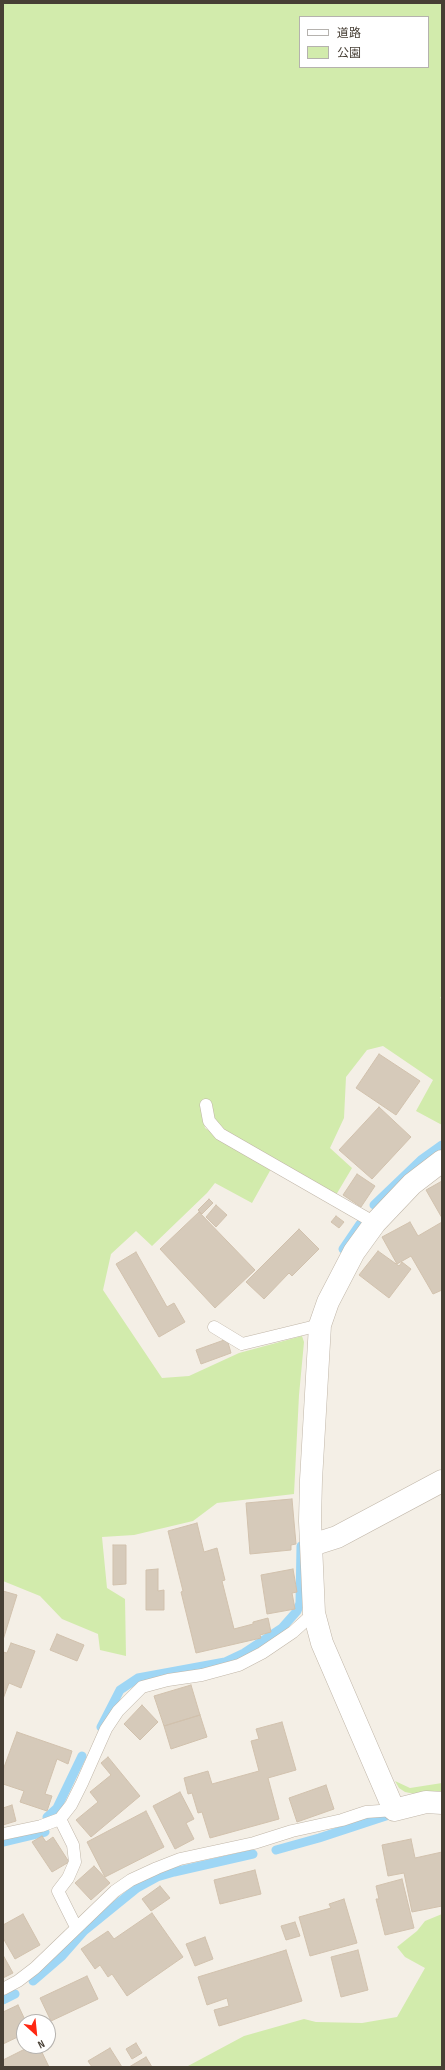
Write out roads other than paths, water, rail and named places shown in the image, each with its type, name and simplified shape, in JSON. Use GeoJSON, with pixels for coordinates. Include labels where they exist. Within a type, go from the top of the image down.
{"type":"FeatureCollection","features":[{"type":"Feature","properties":{"kind":"street"},"geometry":{"type":"LineString","coordinates":[[442,1161],[412,1184],[375,1223],[354,1252],[328,1302],[320,1325],[310,1480],[314,1613],[322,1642],[394,1810],[426,1802],[442,1803]]}},
{"type":"Feature","properties":{"kind":"street"},"geometry":{"type":"LineString","coordinates":[[312,1545],[337,1537],[442,1481]]}},
{"type":"Feature","properties":{"kind":"lane"},"geometry":{"type":"LineString","coordinates":[[206,1104],[209,1121],[220,1134],[375,1223]]}},
{"type":"Feature","properties":{"kind":"lane"},"geometry":{"type":"LineString","coordinates":[[214,1327],[242,1344],[320,1325]]}},
{"type":"Feature","properties":{"kind":"lane"},"geometry":{"type":"LineString","coordinates":[[3,1834],[41,1826],[60,1819],[71,1805],[106,1729],[118,1711],[142,1687],[168,1680],[202,1675],[239,1665],[262,1653],[293,1632],[314,1613]]}},
{"type":"Feature","properties":{"kind":"lane"},"geometry":{"type":"LineString","coordinates":[[3,1989],[18,1981],[35,1968],[76,1927],[131,1880],[174,1861],[258,1842],[292,1831],[342,1820],[366,1812],[394,1810]]}},
{"type":"Feature","properties":{"kind":"lane"},"geometry":{"type":"LineString","coordinates":[[60,1819],[73,1845],[75,1862],[68,1878],[58,1891],[76,1927]]}},
{"type":"Feature","properties":{"kind":"waterway"},"geometry":{"type":"LineString","coordinates":[[374,1205],[421,1160],[442,1145]]}},
{"type":"Feature","properties":{"kind":"waterway"},"geometry":{"type":"LineString","coordinates":[[343,1249],[360,1224]]}},
{"type":"Feature","properties":{"kind":"waterway"},"geometry":{"type":"LineString","coordinates":[[101,1727],[120,1690],[138,1678],[225,1662],[244,1653],[282,1628],[297,1611],[300,1603],[301,1546]]}},
{"type":"Feature","properties":{"kind":"waterway"},"geometry":{"type":"LineString","coordinates":[[47,1817],[57,1808],[82,1756]]}},
{"type":"Feature","properties":{"kind":"waterway"},"geometry":{"type":"LineString","coordinates":[[276,1850],[319,1838],[395,1813]]}},
{"type":"Feature","properties":{"kind":"waterway"},"geometry":{"type":"LineString","coordinates":[[3,1842],[45,1832]]}},
{"type":"Feature","properties":{"kind":"waterway"},"geometry":{"type":"LineString","coordinates":[[33,1981],[62,1956],[84,1931],[137,1888],[157,1877],[174,1872],[253,1854]]}},
{"type":"Feature","properties":{"kind":"waterway"},"geometry":{"type":"LineString","coordinates":[[3,2000],[15,1994]]}}]}
